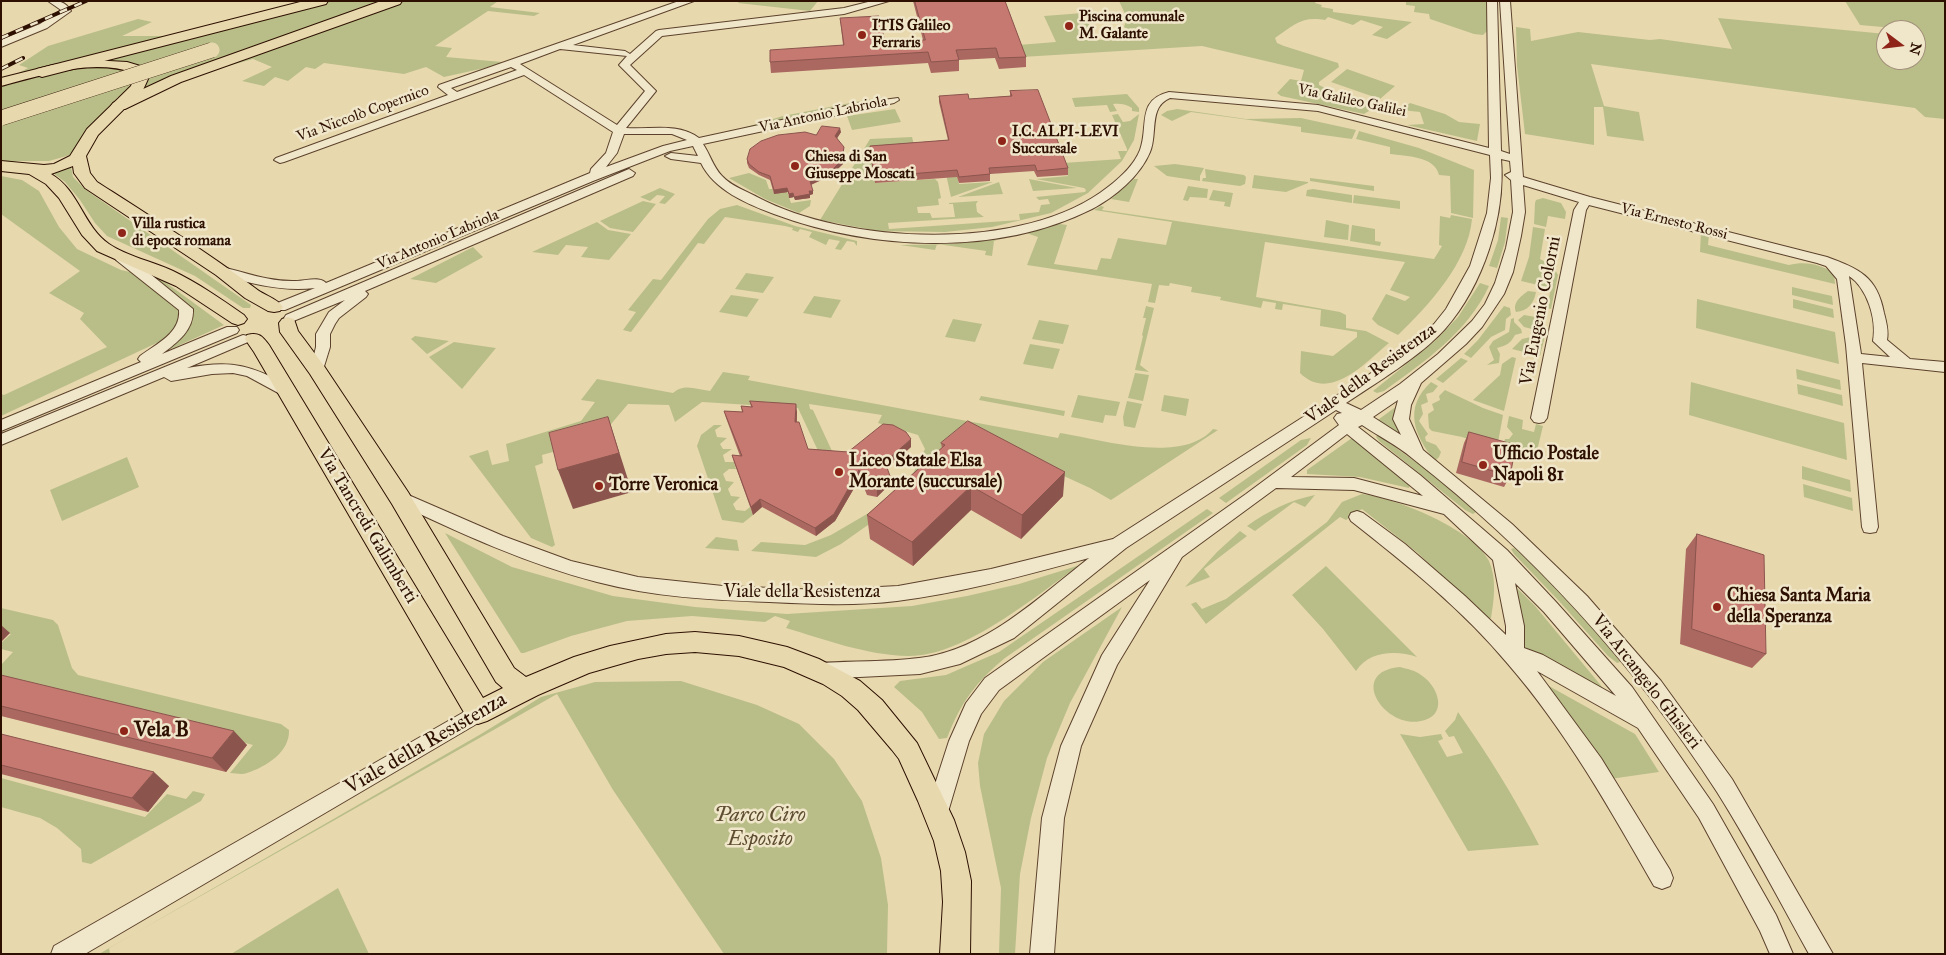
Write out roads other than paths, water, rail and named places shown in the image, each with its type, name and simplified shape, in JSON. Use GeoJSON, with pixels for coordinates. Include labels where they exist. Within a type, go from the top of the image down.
{"type":"FeatureCollection","features":[{"type":"Feature","properties":{"kind":"highway"},"geometry":{"type":"LineString","coordinates":[[1,112],[366,1]]}},
{"type":"Feature","properties":{"kind":"highway"},"geometry":{"type":"LineString","coordinates":[[119,106],[176,79],[395,1]]}},
{"type":"Feature","properties":{"kind":"highway"},"geometry":{"type":"LineString","coordinates":[[232,41],[327,4]]}},
{"type":"Feature","properties":{"kind":"highway"},"geometry":{"type":"LineString","coordinates":[[42,72],[327,4]]}},
{"type":"Feature","properties":{"kind":"highway"},"geometry":{"type":"LineString","coordinates":[[1,118],[209,48]]}},
{"type":"Feature","properties":{"kind":"main road"},"geometry":{"type":"LineString","coordinates":[[1,82],[42,72],[106,64],[133,66],[142,71],[141,84],[93,131],[79,156],[82,173],[91,185],[222,271],[251,294],[283,314],[289,332],[317,370],[400,498],[505,675],[522,688]]}},
{"type":"Feature","properties":{"kind":"main road","name":"Via Tancredi Galimberti"},"geometry":{"type":"LineString","coordinates":[[36,172],[58,167],[79,156]]}},
{"type":"Feature","properties":{"kind":"main road","name":"Via Tancredi Galimberti"},"geometry":{"type":"LineString","coordinates":[[1,166],[36,172],[53,181],[63,192],[90,236],[121,257],[184,283],[242,332],[287,391],[478,713]]}},
{"type":"Feature","properties":{"kind":"main road"},"geometry":{"type":"LineString","coordinates":[[253,311],[283,314],[275,334],[242,332],[253,311]]}},
{"type":"Feature","properties":{"kind":"main road","name":"Viale della Resistenza"},"geometry":{"type":"LineString","coordinates":[[478,713],[522,688],[577,666],[626,652],[694,642],[721,643],[770,652],[801,662],[819,671],[866,701],[907,750],[937,812],[955,870],[957,906],[955,954]]}},
{"type":"Feature","properties":{"kind":"street"},"geometry":{"type":"LineString","coordinates":[[1,44],[30,33],[56,19],[66,11],[63,6],[53,1]]}},
{"type":"Feature","properties":{"kind":"street"},"geometry":{"type":"LineString","coordinates":[[512,63],[689,1]]}},
{"type":"Feature","properties":{"kind":"street"},"geometry":{"type":"LineString","coordinates":[[589,178],[613,153],[618,141],[619,130],[651,91],[624,65],[659,33],[844,11],[884,1]]}},
{"type":"Feature","properties":{"kind":"street","name":"Viale della Resistenza"},"geometry":{"type":"LineString","coordinates":[[819,671],[920,666],[953,658],[1007,633],[1120,543],[1334,403],[1425,340],[1439,327],[1452,311],[1477,266],[1493,213],[1497,182],[1492,1]]}},
{"type":"Feature","properties":{"kind":"street","name":"Viale della Resistenza"},"geometry":{"type":"LineString","coordinates":[[937,812],[959,741],[973,709],[992,684],[1355,422],[1415,383],[1474,327],[1492,304],[1505,276],[1515,243],[1519,212],[1507,8],[1505,1]]}},
{"type":"Feature","properties":{"kind":"street"},"geometry":{"type":"LineString","coordinates":[[558,47],[625,54]]}},
{"type":"Feature","properties":{"kind":"street"},"geometry":{"type":"LineString","coordinates":[[512,63],[619,130],[675,131],[690,136],[697,142]]}},
{"type":"Feature","properties":{"kind":"street","name":"Via Niccolò Copernico"},"geometry":{"type":"LineString","coordinates":[[456,96],[444,87],[512,63]]}},
{"type":"Feature","properties":{"kind":"street","name":"Via Niccolò Copernico"},"geometry":{"type":"LineString","coordinates":[[280,160],[525,71]]}},
{"type":"Feature","properties":{"kind":"street","name":"Via Antonio Labriola"},"geometry":{"type":"LineString","coordinates":[[283,314],[348,277],[667,148],[697,142],[728,136],[860,106],[894,100],[892,96],[881,95],[774,115],[728,127],[697,142],[671,156],[396,272],[283,314]]}},
{"type":"Feature","properties":{"kind":"street","name":"Via Galileo Galilei"},"geometry":{"type":"LineString","coordinates":[[697,142],[715,178],[732,190],[772,210],[835,230],[863,235],[920,238],[950,238],[1014,232],[1063,218],[1089,205],[1119,183],[1134,169],[1146,150],[1151,106],[1172,104],[1243,112],[1291,113],[1319,117],[1496,158],[1517,169]]}},
{"type":"Feature","properties":{"kind":"street"},"geometry":{"type":"LineString","coordinates":[[671,156],[705,160],[728,136]]}},
{"type":"Feature","properties":{"kind":"street","name":"Via Ernesto Rossi"},"geometry":{"type":"LineString","coordinates":[[1496,158],[1572,196],[1583,205],[1830,264],[1858,276],[1869,285],[1876,301],[1882,335],[1880,342]]}},
{"type":"Feature","properties":{"kind":"street","name":"Via Ernesto Rossi"},"geometry":{"type":"LineString","coordinates":[[1497,182],[1517,169]]}},
{"type":"Feature","properties":{"kind":"street","name":"Via Eugenio Colorni"},"geometry":{"type":"LineString","coordinates":[[1539,418],[1583,205]]}},
{"type":"Feature","properties":{"kind":"street","name":"Via Tancredi Galimberti"},"geometry":{"type":"LineString","coordinates":[[121,257],[186,309],[188,316],[184,326],[125,381]]}},
{"type":"Feature","properties":{"kind":"street"},"geometry":{"type":"LineString","coordinates":[[1830,264],[1840,272],[1844,279],[1870,527]]}},
{"type":"Feature","properties":{"kind":"street","name":"Via Antonio Labriola"},"geometry":{"type":"LineString","coordinates":[[222,271],[254,281],[286,287],[303,286],[348,277]]}},
{"type":"Feature","properties":{"kind":"street","name":"Via Antonio Labriola"},"geometry":{"type":"LineString","coordinates":[[317,370],[323,347],[323,334],[334,315],[350,302],[396,272]]}},
{"type":"Feature","properties":{"kind":"street"},"geometry":{"type":"LineString","coordinates":[[1,440],[125,381],[242,332]]}},
{"type":"Feature","properties":{"kind":"street"},"geometry":{"type":"LineString","coordinates":[[1853,352],[1880,342],[1907,364]]}},
{"type":"Feature","properties":{"kind":"street"},"geometry":{"type":"LineString","coordinates":[[1853,352],[1907,364],[1945,367]]}},
{"type":"Feature","properties":{"kind":"street"},"geometry":{"type":"LineString","coordinates":[[1,426],[125,381],[231,369],[251,372],[287,391]]}},
{"type":"Feature","properties":{"kind":"street","name":"Via Arcangelo Ghisleri"},"geometry":{"type":"LineString","coordinates":[[1415,383],[1410,387],[1403,405],[1401,419],[1417,453]]}},
{"type":"Feature","properties":{"kind":"street","name":"Via Arcangelo Ghisleri"},"geometry":{"type":"LineString","coordinates":[[1334,403],[1414,479],[1501,555],[1550,607],[1625,693],[1706,811],[1768,923],[1782,954]]}},
{"type":"Feature","properties":{"kind":"street","name":"Via Arcangelo Ghisleri"},"geometry":{"type":"LineString","coordinates":[[1355,422],[1417,453],[1506,529],[1581,601],[1654,687],[1725,786],[1822,954]]}},
{"type":"Feature","properties":{"kind":"street","name":"Via Arcangelo Ghisleri"},"geometry":{"type":"LineString","coordinates":[[1274,482],[1354,484],[1402,494],[1450,510]]}},
{"type":"Feature","properties":{"kind":"street","name":"Viale della Resistenza"},"geometry":{"type":"LineString","coordinates":[[400,498],[496,542],[596,576],[679,590],[732,594],[821,597],[868,596],[932,588],[1120,543]]}},
{"type":"Feature","properties":{"kind":"street"},"geometry":{"type":"LineString","coordinates":[[1357,517],[1410,556],[1470,611],[1512,654],[1552,705],[1600,773],[1662,878]]}},
{"type":"Feature","properties":{"kind":"street"},"geometry":{"type":"LineString","coordinates":[[1482,537],[1506,529]]}},
{"type":"Feature","properties":{"kind":"street","name":"Viale della Resistenza"},"geometry":{"type":"LineString","coordinates":[[1042,954],[1053,818],[1071,746],[1109,661],[1180,550]]}},
{"type":"Feature","properties":{"kind":"street"},"geometry":{"type":"LineString","coordinates":[[1501,555],[1514,626],[1515,647],[1512,654]]}},
{"type":"Feature","properties":{"kind":"street","name":"Via Arcangelo Ghisleri"},"geometry":{"type":"LineString","coordinates":[[1512,654],[1522,655],[1536,661],[1646,723]]}},
{"type":"Feature","properties":{"kind":"street"},"geometry":{"type":"LineString","coordinates":[[1625,693],[1654,687]]}},
{"type":"Feature","properties":{"kind":"street","name":"Viale della Resistenza"},"geometry":{"type":"LineString","coordinates":[[62,954],[478,713]]}},
{"type":"Feature","properties":{"kind":"railway"},"geometry":{"type":"LineString","coordinates":[[1,38],[86,1]]}},
{"type":"Feature","properties":{"kind":"railway"},"geometry":{"type":"LineString","coordinates":[[1,69],[23,58]]}},
{"type":"Feature","properties":{"kind":"place","name":"Piscina comunale M. Galante"},"geometry":{"type":"Point","coordinates":[1069,26]}},
{"type":"Feature","properties":{"kind":"place","name":"ITIS Galileo Ferraris"},"geometry":{"type":"Point","coordinates":[862,35]}},
{"type":"Feature","properties":{"kind":"place","name":"I.C. ALPI-LEVI Succursale"},"geometry":{"type":"Point","coordinates":[1002,141]}},
{"type":"Feature","properties":{"kind":"place","name":"Chiesa di San Giuseppe Moscati"},"geometry":{"type":"Point","coordinates":[795,166]}},
{"type":"Feature","properties":{"kind":"place","name":"Villa rustica di epoca romana"},"geometry":{"type":"Point","coordinates":[122,233]}},
{"type":"Feature","properties":{"kind":"place","name":"Ufficio Postale Napoli 81"},"geometry":{"type":"Point","coordinates":[1483,465]}},
{"type":"Feature","properties":{"kind":"place","name":"Liceo Statale Elsa Morante (succursale)"},"geometry":{"type":"Point","coordinates":[839,472]}},
{"type":"Feature","properties":{"kind":"place","name":"Torre Veronica"},"geometry":{"type":"Point","coordinates":[599,486]}},
{"type":"Feature","properties":{"kind":"place","name":"Chiesa Santa Maria della Speranza"},"geometry":{"type":"Point","coordinates":[1717,607]}},
{"type":"Feature","properties":{"kind":"place","name":"Vela B"},"geometry":{"type":"Point","coordinates":[124,731]}},
{"type":"Feature","properties":{"kind":"park label","name":"Parco Ciro Esposito"},"geometry":{"type":"Point","coordinates":[760,828]}}]}
